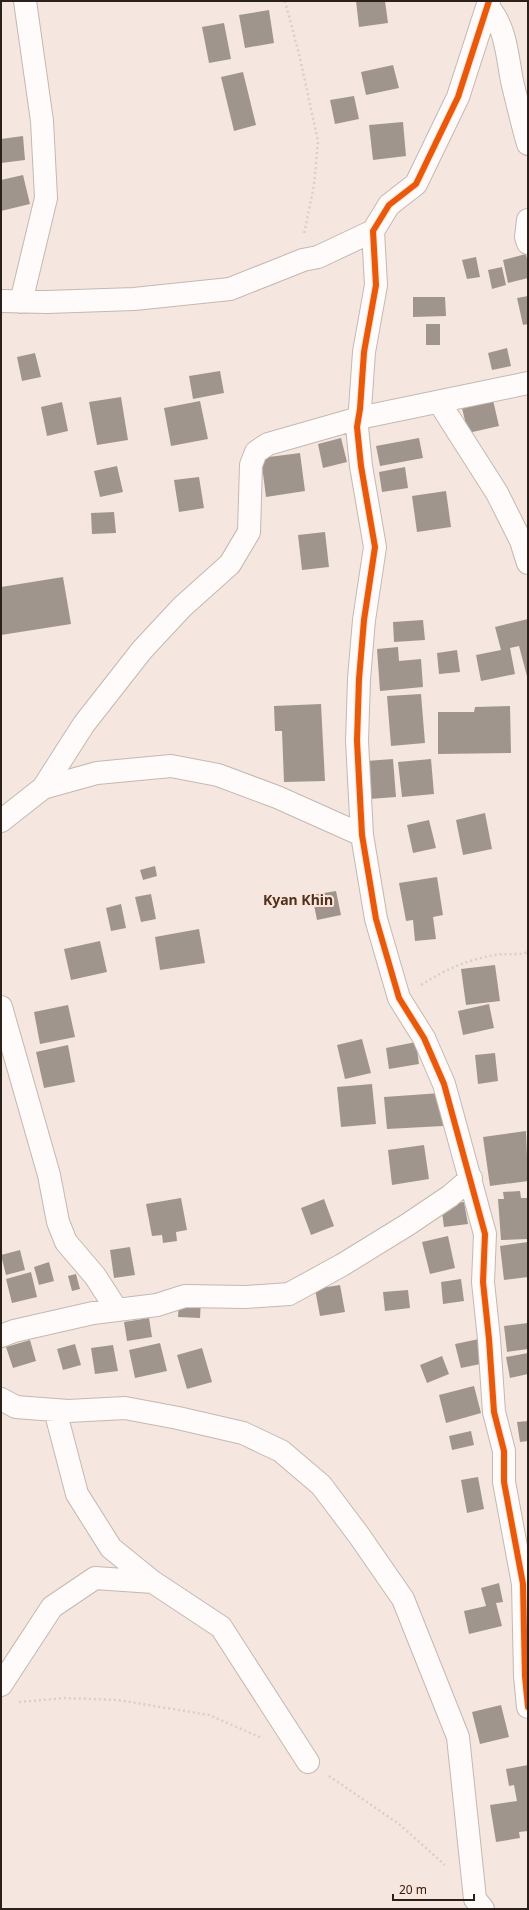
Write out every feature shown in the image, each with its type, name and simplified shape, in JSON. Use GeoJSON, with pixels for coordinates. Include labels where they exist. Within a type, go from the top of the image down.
{"type":"FeatureCollection","features":[{"type":"Feature","properties":{"kind":"street"},"geometry":{"type":"LineString","coordinates":[[25,1],[42,121],[46,198],[11,301],[134,299],[230,289],[303,260],[318,257],[372,231],[389,205],[416,184],[458,97],[488,4]]}},
{"type":"Feature","properties":{"kind":"street"},"geometry":{"type":"LineString","coordinates":[[488,4],[503,31],[515,95],[528,144]]}},
{"type":"Feature","properties":{"kind":"street"},"geometry":{"type":"LineString","coordinates":[[528,220],[526,237],[528,243]]}},
{"type":"Feature","properties":{"kind":"street"},"geometry":{"type":"LineString","coordinates":[[372,231],[376,285],[364,352],[357,427],[361,466],[375,547],[364,620],[359,679],[357,741],[362,835],[376,919],[399,998],[424,1038],[444,1084],[471,1178],[485,1234],[483,1282],[490,1339],[494,1412],[504,1451],[504,1482],[523,1584],[525,1676],[528,1707]]}},
{"type":"Feature","properties":{"kind":"street"},"geometry":{"type":"LineString","coordinates":[[1,821],[43,788],[84,724],[142,650],[182,607],[230,564],[249,532],[251,465],[256,452],[275,442],[359,418],[528,383]]}},
{"type":"Feature","properties":{"kind":"street"},"geometry":{"type":"LineString","coordinates":[[439,402],[497,493],[522,541],[528,563]]}},
{"type":"Feature","properties":{"kind":"street"},"geometry":{"type":"LineString","coordinates":[[43,788],[97,773],[171,766],[218,775],[277,797],[362,835]]}},
{"type":"Feature","properties":{"kind":"street"},"geometry":{"type":"LineString","coordinates":[[1,1007],[49,1175],[58,1222],[66,1242],[96,1276],[117,1310]]}},
{"type":"Feature","properties":{"kind":"street"},"geometry":{"type":"LineString","coordinates":[[1,1336],[14,1331],[93,1313],[158,1305],[185,1296],[246,1297],[289,1294],[342,1265],[407,1224],[450,1196],[471,1178]]}},
{"type":"Feature","properties":{"kind":"street"},"geometry":{"type":"LineString","coordinates":[[1,1399],[16,1407],[68,1411],[125,1408],[244,1433],[281,1451],[321,1485],[358,1534],[403,1599],[458,1737],[475,1899],[483,1909]]}},
{"type":"Feature","properties":{"kind":"street"},"geometry":{"type":"LineString","coordinates":[[55,1410],[77,1494],[111,1548],[153,1582],[221,1628],[308,1762]]}},
{"type":"Feature","properties":{"kind":"street"},"geometry":{"type":"LineString","coordinates":[[7,1694],[52,1607],[95,1578],[153,1582]]}},
{"type":"Feature","properties":{"kind":"path"},"geometry":{"type":"LineString","coordinates":[[285,1],[299,54],[318,141],[314,185],[304,234],[303,260]]}},
{"type":"Feature","properties":{"kind":"path"},"geometry":{"type":"LineString","coordinates":[[399,998],[446,970],[496,954],[522,954],[528,952]]}},
{"type":"Feature","properties":{"kind":"path"},"geometry":{"type":"LineString","coordinates":[[7,1694],[118,1700],[209,1715],[266,1739]]}},
{"type":"Feature","properties":{"kind":"path"},"geometry":{"type":"LineString","coordinates":[[308,1762],[399,1824],[446,1866]]}},
{"type":"Feature","properties":{"kind":"building"},"geometry":{"type":"Polygon","coordinates":[[[356,1],[385,1],[388,23],[359,27],[356,1]]]}},
{"type":"Feature","properties":{"kind":"building"},"geometry":{"type":"Polygon","coordinates":[[[269,10],[274,43],[245,48],[239,15],[269,10]]]}},
{"type":"Feature","properties":{"kind":"building"},"geometry":{"type":"Polygon","coordinates":[[[224,23],[231,59],[209,63],[202,27],[224,23]]]}},
{"type":"Feature","properties":{"kind":"building"},"geometry":{"type":"Polygon","coordinates":[[[393,65],[399,88],[366,95],[361,72],[393,65]]]}},
{"type":"Feature","properties":{"kind":"building"},"geometry":{"type":"Polygon","coordinates":[[[243,72],[256,125],[234,131],[221,77],[243,72]]]}},
{"type":"Feature","properties":{"kind":"building"},"geometry":{"type":"Polygon","coordinates":[[[354,96],[359,119],[335,124],[330,100],[354,96]]]}},
{"type":"Feature","properties":{"kind":"building"},"geometry":{"type":"Polygon","coordinates":[[[403,122],[406,156],[373,160],[369,125],[403,122]]]}},
{"type":"Feature","properties":{"kind":"building"},"geometry":{"type":"Polygon","coordinates":[[[23,136],[25,160],[1,163],[1,139],[23,136]]]}},
{"type":"Feature","properties":{"kind":"building"},"geometry":{"type":"Polygon","coordinates":[[[23,175],[30,204],[1,211],[1,180],[23,175]]]}},
{"type":"Feature","properties":{"kind":"building"},"geometry":{"type":"Polygon","coordinates":[[[526,254],[528,278],[508,283],[503,260],[526,254]]]}},
{"type":"Feature","properties":{"kind":"building"},"geometry":{"type":"Polygon","coordinates":[[[476,257],[480,277],[467,279],[462,260],[476,257]]]}},
{"type":"Feature","properties":{"kind":"building"},"geometry":{"type":"Polygon","coordinates":[[[502,267],[506,285],[492,289],[488,270],[502,267]]]}},
{"type":"Feature","properties":{"kind":"building"},"geometry":{"type":"Polygon","coordinates":[[[528,296],[528,324],[523,325],[517,298],[528,296]]]}},
{"type":"Feature","properties":{"kind":"building"},"geometry":{"type":"Polygon","coordinates":[[[413,297],[445,297],[446,316],[413,317],[413,297]]]}},
{"type":"Feature","properties":{"kind":"building"},"geometry":{"type":"Polygon","coordinates":[[[426,324],[440,324],[440,345],[426,345],[426,324]]]}},
{"type":"Feature","properties":{"kind":"building"},"geometry":{"type":"Polygon","coordinates":[[[507,348],[511,366],[492,370],[488,353],[507,348]]]}},
{"type":"Feature","properties":{"kind":"building"},"geometry":{"type":"Polygon","coordinates":[[[35,353],[41,377],[22,381],[17,357],[35,353]]]}},
{"type":"Feature","properties":{"kind":"building"},"geometry":{"type":"Polygon","coordinates":[[[220,371],[224,393],[193,399],[189,376],[220,371]]]}},
{"type":"Feature","properties":{"kind":"building"},"geometry":{"type":"Polygon","coordinates":[[[121,397],[128,440],[97,445],[89,402],[121,397]]]}},
{"type":"Feature","properties":{"kind":"building"},"geometry":{"type":"Polygon","coordinates":[[[493,400],[499,426],[468,433],[462,408],[493,400]]]}},
{"type":"Feature","properties":{"kind":"building"},"geometry":{"type":"Polygon","coordinates":[[[200,401],[208,439],[171,446],[164,408],[200,401]]]}},
{"type":"Feature","properties":{"kind":"building"},"geometry":{"type":"Polygon","coordinates":[[[62,402],[68,431],[47,436],[41,407],[62,402]]]}},
{"type":"Feature","properties":{"kind":"building"},"geometry":{"type":"Polygon","coordinates":[[[341,438],[347,462],[323,468],[318,444],[341,438]]]}},
{"type":"Feature","properties":{"kind":"building"},"geometry":{"type":"Polygon","coordinates":[[[419,438],[423,458],[380,466],[376,446],[419,438]]]}},
{"type":"Feature","properties":{"kind":"building"},"geometry":{"type":"Polygon","coordinates":[[[300,453],[305,491],[266,497],[261,458],[300,453]]]}},
{"type":"Feature","properties":{"kind":"building"},"geometry":{"type":"Polygon","coordinates":[[[117,466],[123,492],[100,497],[94,471],[117,466]]]}},
{"type":"Feature","properties":{"kind":"building"},"geometry":{"type":"Polygon","coordinates":[[[405,467],[408,488],[382,492],[379,472],[405,467]]]}},
{"type":"Feature","properties":{"kind":"building"},"geometry":{"type":"Polygon","coordinates":[[[199,477],[204,508],[179,512],[174,480],[199,477]]]}},
{"type":"Feature","properties":{"kind":"building"},"geometry":{"type":"Polygon","coordinates":[[[446,491],[451,527],[417,532],[412,496],[446,491]]]}},
{"type":"Feature","properties":{"kind":"building"},"geometry":{"type":"Polygon","coordinates":[[[114,512],[116,533],[92,534],[91,513],[114,512]]]}},
{"type":"Feature","properties":{"kind":"building"},"geometry":{"type":"Polygon","coordinates":[[[325,532],[329,567],[302,570],[298,535],[325,532]]]}},
{"type":"Feature","properties":{"kind":"building"},"geometry":{"type":"Polygon","coordinates":[[[63,577],[71,624],[1,635],[1,587],[63,577]]]}},
{"type":"Feature","properties":{"kind":"building"},"geometry":{"type":"Polygon","coordinates":[[[528,619],[528,680],[519,646],[510,648],[515,674],[481,681],[476,655],[501,650],[495,627],[528,619]]]}},
{"type":"Feature","properties":{"kind":"building"},"geometry":{"type":"Polygon","coordinates":[[[423,620],[425,640],[394,642],[393,622],[423,620]]]}},
{"type":"Feature","properties":{"kind":"building"},"geometry":{"type":"Polygon","coordinates":[[[398,647],[399,661],[421,659],[423,687],[380,691],[377,649],[398,647]]]}},
{"type":"Feature","properties":{"kind":"building"},"geometry":{"type":"Polygon","coordinates":[[[457,650],[460,672],[439,674],[437,653],[457,650]]]}},
{"type":"Feature","properties":{"kind":"building"},"geometry":{"type":"Polygon","coordinates":[[[421,694],[425,743],[391,746],[387,696],[421,694]]]}},
{"type":"Feature","properties":{"kind":"building"},"geometry":{"type":"Polygon","coordinates":[[[321,704],[325,781],[284,782],[282,731],[275,731],[274,706],[321,704]]]}},
{"type":"Feature","properties":{"kind":"building"},"geometry":{"type":"Polygon","coordinates":[[[510,706],[511,753],[438,754],[438,712],[474,712],[475,707],[510,706]]]}},
{"type":"Feature","properties":{"kind":"building"},"geometry":{"type":"Polygon","coordinates":[[[393,759],[396,797],[370,799],[366,761],[393,759]]]}},
{"type":"Feature","properties":{"kind":"building"},"geometry":{"type":"Polygon","coordinates":[[[431,759],[434,794],[402,797],[398,762],[431,759]]]}},
{"type":"Feature","properties":{"kind":"building"},"geometry":{"type":"Polygon","coordinates":[[[485,813],[492,849],[463,855],[456,820],[485,813]]]}},
{"type":"Feature","properties":{"kind":"building"},"geometry":{"type":"Polygon","coordinates":[[[429,820],[436,848],[413,853],[407,825],[429,820]]]}},
{"type":"Feature","properties":{"kind":"building"},"geometry":{"type":"Polygon","coordinates":[[[155,866],[157,876],[143,880],[140,870],[155,866]]]}},
{"type":"Feature","properties":{"kind":"building"},"geometry":{"type":"Polygon","coordinates":[[[437,877],[443,915],[433,917],[436,939],[415,941],[413,920],[406,921],[399,883],[437,877]]]}},
{"type":"Feature","properties":{"kind":"building"},"geometry":{"type":"Polygon","coordinates":[[[336,891],[341,915],[317,920],[312,895],[336,891]]]}},
{"type":"Feature","properties":{"kind":"building"},"geometry":{"type":"Polygon","coordinates":[[[151,894],[156,919],[141,922],[135,897],[151,894]]]}},
{"type":"Feature","properties":{"kind":"building"},"geometry":{"type":"Polygon","coordinates":[[[121,904],[126,928],[111,931],[106,908],[121,904]]]}},
{"type":"Feature","properties":{"kind":"building"},"geometry":{"type":"Polygon","coordinates":[[[199,929],[205,963],[160,970],[155,937],[199,929]]]}},
{"type":"Feature","properties":{"kind":"building"},"geometry":{"type":"Polygon","coordinates":[[[100,941],[107,972],[71,980],[64,949],[100,941]]]}},
{"type":"Feature","properties":{"kind":"building"},"geometry":{"type":"Polygon","coordinates":[[[495,965],[500,1001],[466,1005],[461,969],[495,965]]]}},
{"type":"Feature","properties":{"kind":"building"},"geometry":{"type":"Polygon","coordinates":[[[489,1004],[494,1028],[463,1035],[458,1011],[489,1004]]]}},
{"type":"Feature","properties":{"kind":"building"},"geometry":{"type":"Polygon","coordinates":[[[68,1005],[75,1037],[40,1044],[34,1012],[68,1005]]]}},
{"type":"Feature","properties":{"kind":"building"},"geometry":{"type":"Polygon","coordinates":[[[362,1039],[371,1073],[345,1079],[337,1045],[362,1039]]]}},
{"type":"Feature","properties":{"kind":"building"},"geometry":{"type":"Polygon","coordinates":[[[416,1042],[419,1064],[389,1069],[386,1048],[416,1042]]]}},
{"type":"Feature","properties":{"kind":"building"},"geometry":{"type":"Polygon","coordinates":[[[68,1045],[75,1082],[44,1088],[36,1052],[68,1045]]]}},
{"type":"Feature","properties":{"kind":"building"},"geometry":{"type":"Polygon","coordinates":[[[495,1053],[498,1081],[478,1084],[475,1055],[495,1053]]]}},
{"type":"Feature","properties":{"kind":"building"},"geometry":{"type":"Polygon","coordinates":[[[372,1084],[376,1124],[341,1127],[337,1087],[372,1084]]]}},
{"type":"Feature","properties":{"kind":"building"},"geometry":{"type":"Polygon","coordinates":[[[441,1093],[443,1126],[387,1129],[384,1097],[441,1093]]]}},
{"type":"Feature","properties":{"kind":"building"},"geometry":{"type":"Polygon","coordinates":[[[526,1131],[528,1181],[490,1186],[483,1137],[526,1131]]]}},
{"type":"Feature","properties":{"kind":"building"},"geometry":{"type":"Polygon","coordinates":[[[424,1145],[429,1179],[392,1185],[388,1150],[424,1145]]]}},
{"type":"Feature","properties":{"kind":"building"},"geometry":{"type":"Polygon","coordinates":[[[520,1191],[521,1198],[528,1198],[528,1239],[501,1240],[498,1199],[504,1199],[503,1192],[520,1191]]]}},
{"type":"Feature","properties":{"kind":"building"},"geometry":{"type":"Polygon","coordinates":[[[181,1198],[187,1230],[176,1232],[177,1241],[163,1243],[162,1235],[152,1236],[146,1204],[181,1198]]]}},
{"type":"Feature","properties":{"kind":"building"},"geometry":{"type":"Polygon","coordinates":[[[324,1199],[334,1226],[311,1235],[301,1208],[324,1199]]]}},
{"type":"Feature","properties":{"kind":"building"},"geometry":{"type":"Polygon","coordinates":[[[464,1202],[468,1224],[444,1227],[441,1205],[464,1202]]]}},
{"type":"Feature","properties":{"kind":"building"},"geometry":{"type":"Polygon","coordinates":[[[448,1236],[455,1268],[430,1274],[422,1242],[448,1236]]]}},
{"type":"Feature","properties":{"kind":"building"},"geometry":{"type":"Polygon","coordinates":[[[528,1242],[528,1277],[504,1280],[500,1246],[528,1242]]]}},
{"type":"Feature","properties":{"kind":"building"},"geometry":{"type":"Polygon","coordinates":[[[130,1247],[135,1275],[114,1278],[110,1250],[130,1247]]]}},
{"type":"Feature","properties":{"kind":"building"},"geometry":{"type":"Polygon","coordinates":[[[20,1250],[25,1270],[6,1275],[1,1255],[20,1250]]]}},
{"type":"Feature","properties":{"kind":"building"},"geometry":{"type":"Polygon","coordinates":[[[49,1262],[54,1281],[39,1285],[34,1267],[49,1262]]]}},
{"type":"Feature","properties":{"kind":"building"},"geometry":{"type":"Polygon","coordinates":[[[31,1272],[37,1297],[12,1303],[6,1279],[31,1272]]]}},
{"type":"Feature","properties":{"kind":"building"},"geometry":{"type":"Polygon","coordinates":[[[76,1274],[80,1289],[72,1291],[68,1276],[76,1274]]]}},
{"type":"Feature","properties":{"kind":"building"},"geometry":{"type":"Polygon","coordinates":[[[461,1279],[464,1301],[443,1304],[441,1282],[461,1279]]]}},
{"type":"Feature","properties":{"kind":"building"},"geometry":{"type":"Polygon","coordinates":[[[340,1285],[345,1312],[320,1316],[315,1289],[340,1285]]]}},
{"type":"Feature","properties":{"kind":"building"},"geometry":{"type":"Polygon","coordinates":[[[408,1290],[410,1308],[385,1311],[383,1292],[408,1290]]]}},
{"type":"Feature","properties":{"kind":"building"},"geometry":{"type":"Polygon","coordinates":[[[179,1299],[201,1300],[200,1318],[178,1317],[179,1299]]]}},
{"type":"Feature","properties":{"kind":"building"},"geometry":{"type":"Polygon","coordinates":[[[149,1318],[152,1337],[127,1341],[124,1322],[149,1318]]]}},
{"type":"Feature","properties":{"kind":"building"},"geometry":{"type":"Polygon","coordinates":[[[528,1323],[528,1349],[507,1352],[504,1326],[528,1323]]]}},
{"type":"Feature","properties":{"kind":"building"},"geometry":{"type":"Polygon","coordinates":[[[479,1339],[485,1363],[461,1368],[455,1344],[479,1339]]]}},
{"type":"Feature","properties":{"kind":"building"},"geometry":{"type":"Polygon","coordinates":[[[30,1340],[36,1361],[13,1368],[6,1347],[30,1340]]]}},
{"type":"Feature","properties":{"kind":"building"},"geometry":{"type":"Polygon","coordinates":[[[160,1343],[167,1371],[135,1378],[129,1350],[160,1343]]]}},
{"type":"Feature","properties":{"kind":"building"},"geometry":{"type":"Polygon","coordinates":[[[75,1344],[81,1365],[63,1370],[57,1349],[75,1344]]]}},
{"type":"Feature","properties":{"kind":"building"},"geometry":{"type":"Polygon","coordinates":[[[113,1345],[118,1371],[95,1374],[91,1348],[113,1345]]]}},
{"type":"Feature","properties":{"kind":"building"},"geometry":{"type":"Polygon","coordinates":[[[202,1348],[212,1382],[187,1389],[177,1355],[202,1348]]]}},
{"type":"Feature","properties":{"kind":"building"},"geometry":{"type":"Polygon","coordinates":[[[528,1353],[528,1374],[510,1378],[506,1357],[528,1353]]]}},
{"type":"Feature","properties":{"kind":"building"},"geometry":{"type":"Polygon","coordinates":[[[442,1356],[449,1374],[427,1383],[420,1365],[442,1356]]]}},
{"type":"Feature","properties":{"kind":"building"},"geometry":{"type":"Polygon","coordinates":[[[474,1386],[481,1413],[446,1423],[439,1395],[474,1386]]]}},
{"type":"Feature","properties":{"kind":"building"},"geometry":{"type":"Polygon","coordinates":[[[528,1421],[528,1441],[520,1442],[517,1422],[528,1421]]]}},
{"type":"Feature","properties":{"kind":"building"},"geometry":{"type":"Polygon","coordinates":[[[471,1431],[474,1445],[452,1450],[449,1436],[471,1431]]]}},
{"type":"Feature","properties":{"kind":"building"},"geometry":{"type":"Polygon","coordinates":[[[478,1477],[484,1509],[467,1513],[461,1480],[478,1477]]]}},
{"type":"Feature","properties":{"kind":"building"},"geometry":{"type":"Polygon","coordinates":[[[499,1583],[503,1602],[496,1603],[502,1626],[469,1634],[464,1611],[486,1606],[481,1588],[499,1583]]]}},
{"type":"Feature","properties":{"kind":"building"},"geometry":{"type":"Polygon","coordinates":[[[501,1705],[509,1737],[480,1744],[472,1712],[501,1705]]]}},
{"type":"Feature","properties":{"kind":"building"},"geometry":{"type":"Polygon","coordinates":[[[528,1765],[528,1831],[519,1832],[520,1838],[496,1842],[490,1805],[517,1801],[514,1785],[509,1786],[506,1769],[528,1765]]]}},
{"type":"Feature","properties":{"kind":"cycle path"},"geometry":{"type":"LineString","coordinates":[[489,1],[458,97],[416,184],[389,205],[373,231],[376,285],[364,352],[360,409],[357,427],[361,466],[375,547],[364,620],[359,679],[357,741],[362,835],[376,919],[399,998],[424,1038],[444,1084],[485,1234],[483,1282],[494,1412],[504,1451],[504,1482],[523,1584],[525,1676],[528,1707]]}},
{"type":"Feature","properties":{"kind":"district","name":"Kyan Khin"},"geometry":{"type":"Point","coordinates":[298,899]}}]}
